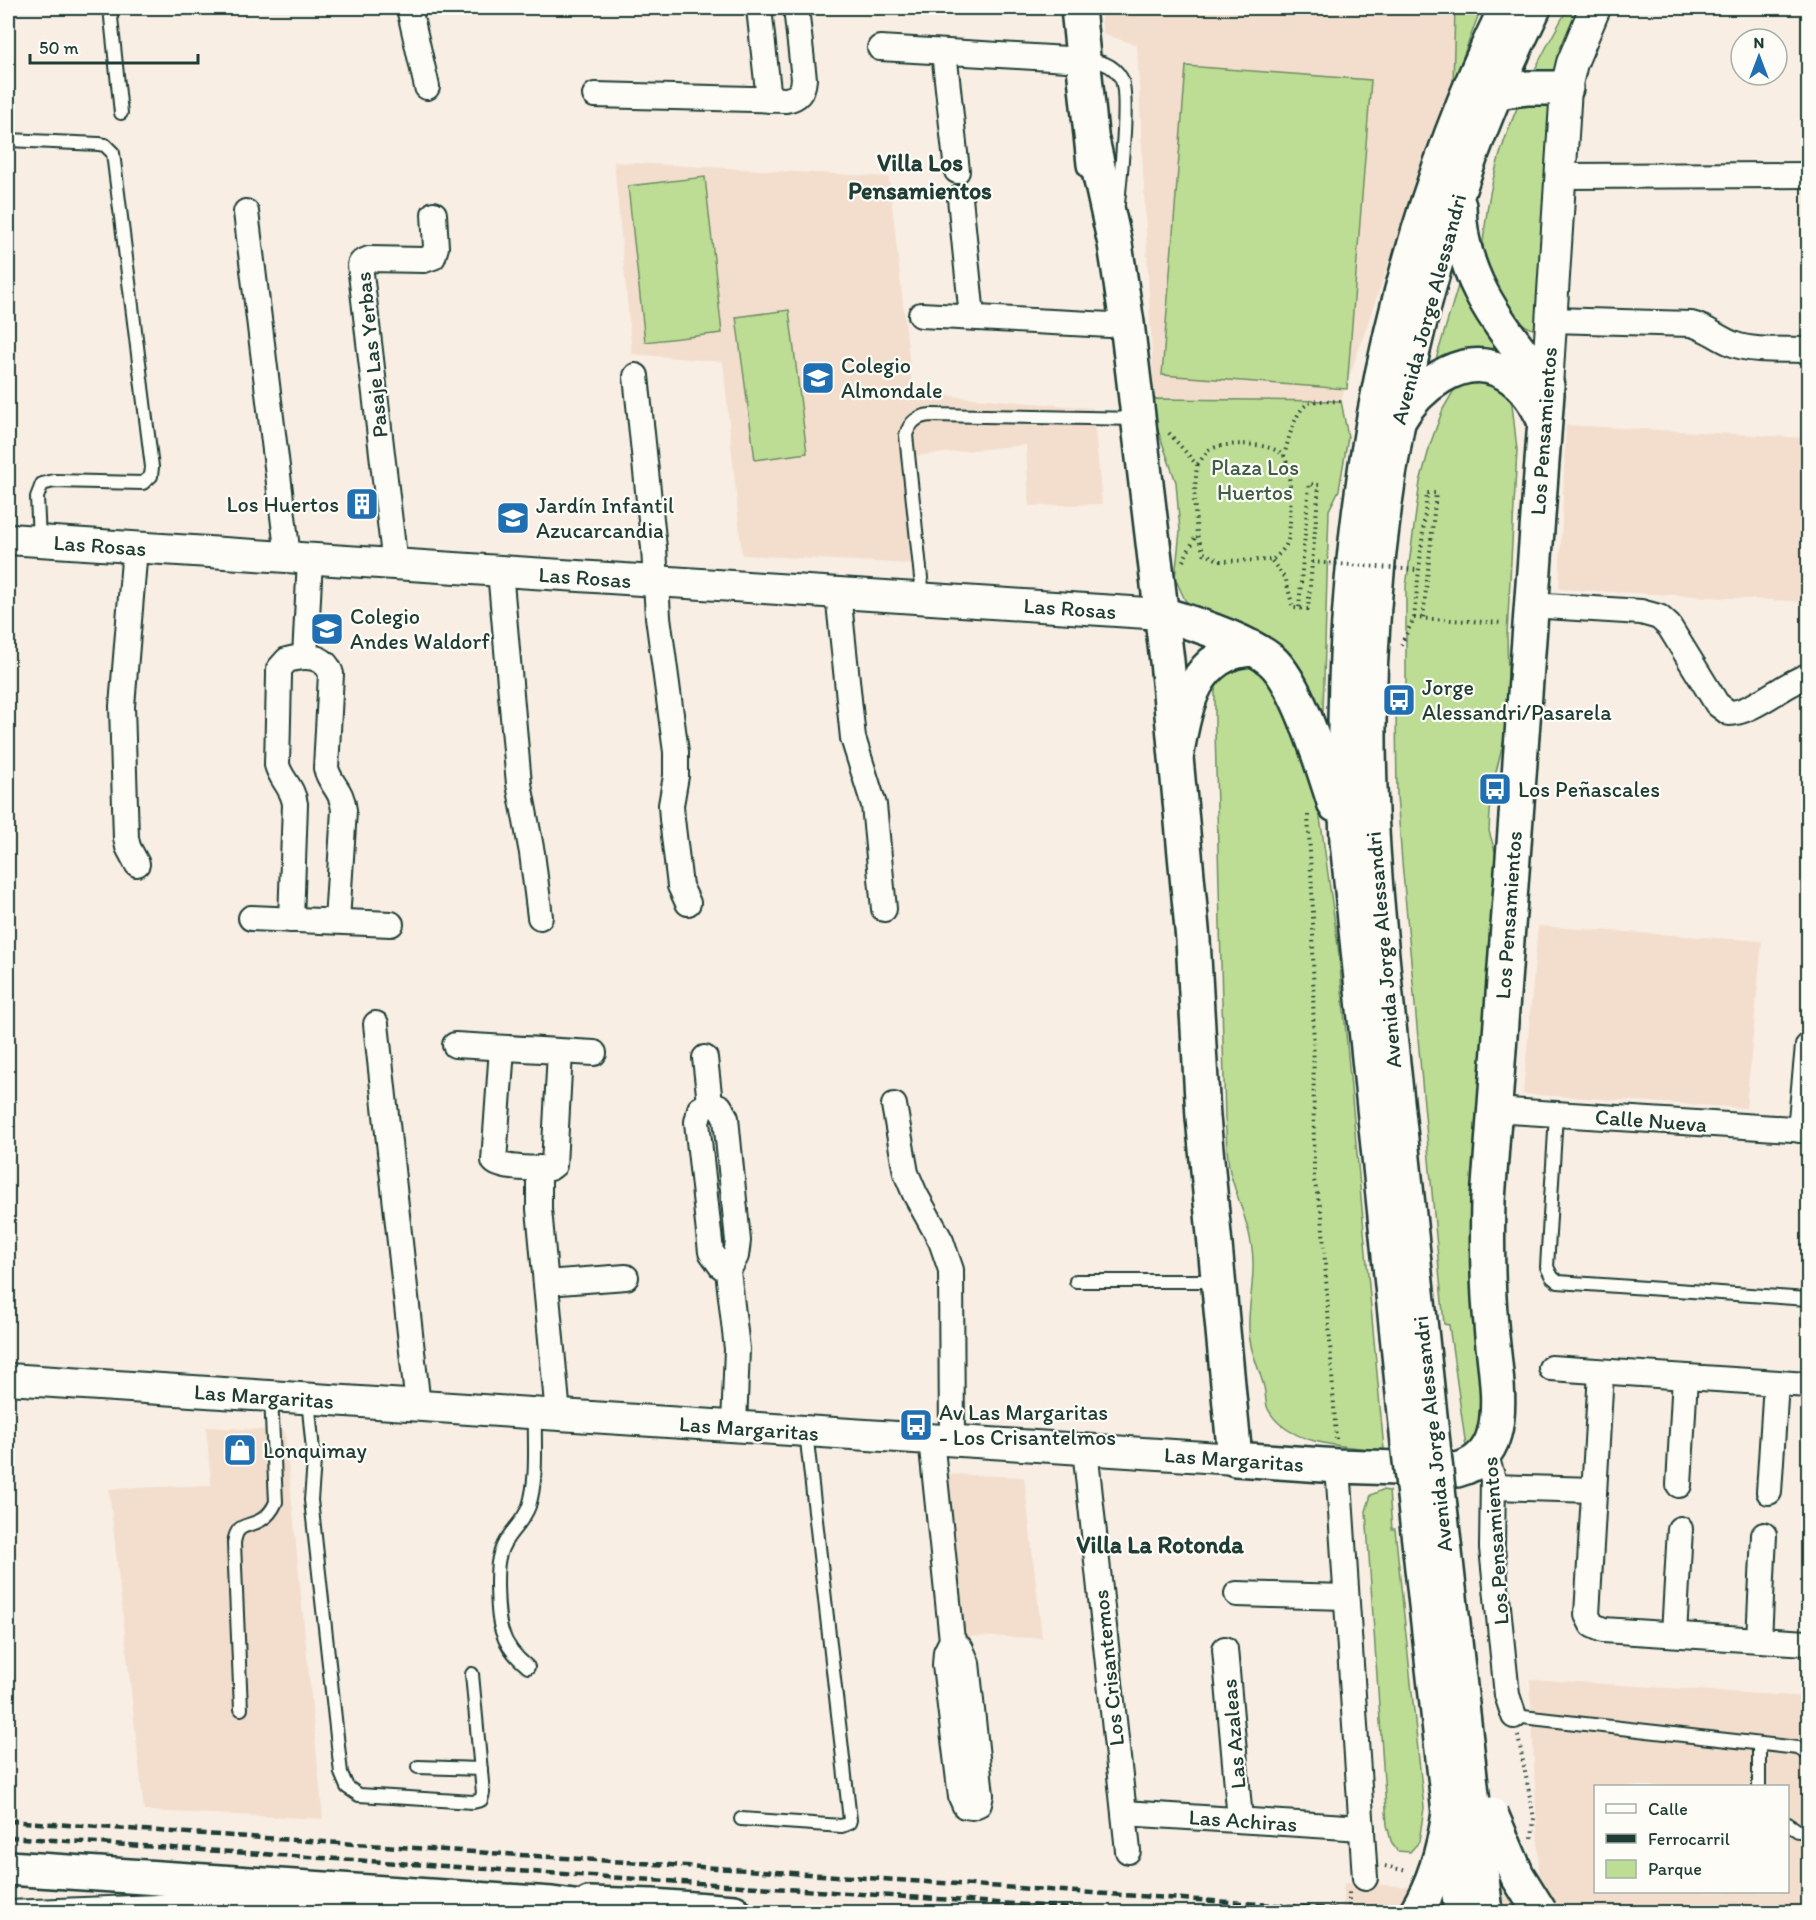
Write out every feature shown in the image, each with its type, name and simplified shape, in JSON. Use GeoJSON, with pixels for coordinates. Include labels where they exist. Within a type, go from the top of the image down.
{"type":"FeatureCollection","features":[{"type":"Feature","properties":{"kind":"main road"},"geometry":{"type":"LineString","coordinates":[[1078,8],[1110,325],[1130,419]]}},
{"type":"Feature","properties":{"kind":"main road"},"geometry":{"type":"LineString","coordinates":[[1489,42],[1498,8]]}},
{"type":"Feature","properties":{"kind":"main road","name":"Avenida Jorge Alessandri"},"geometry":{"type":"LineString","coordinates":[[1486,1912],[1426,1488],[1347,841],[1344,776],[1346,645],[1355,536],[1369,437],[1388,345],[1419,232],[1463,105],[1506,8]]}},
{"type":"Feature","properties":{"kind":"main road","name":"Avenida Jorge Alessandri"},"geometry":{"type":"LineString","coordinates":[[1421,1443],[1377,911],[1370,789],[1369,718],[1374,596],[1383,512],[1397,424],[1424,305],[1459,189],[1496,92],[1534,8]]}},
{"type":"Feature","properties":{"kind":"main road"},"geometry":{"type":"LineString","coordinates":[[1496,92],[1528,88],[1566,88]]}},
{"type":"Feature","properties":{"kind":"main road"},"geometry":{"type":"LineString","coordinates":[[1093,144],[1114,244],[1127,322],[1130,419],[1153,614],[1189,1050],[1203,1117]]}},
{"type":"Feature","properties":{"kind":"main road"},"geometry":{"type":"LineString","coordinates":[[1459,189],[1464,248],[1478,288],[1502,327],[1547,386]]}},
{"type":"Feature","properties":{"kind":"main road"},"geometry":{"type":"LineString","coordinates":[[1397,424],[1405,410],[1425,387],[1449,373],[1474,366],[1486,366],[1509,376],[1530,396],[1545,420]]}},
{"type":"Feature","properties":{"kind":"main road","name":"Los Pensamientos"},"geometry":{"type":"LineString","coordinates":[[1485,1453],[1494,1434],[1498,1412],[1487,1250],[1488,1200],[1547,386]]}},
{"type":"Feature","properties":{"kind":"main road"},"geometry":{"type":"LineString","coordinates":[[1153,614],[1218,633],[1272,661],[1283,672],[1308,729],[1347,841]]}},
{"type":"Feature","properties":{"kind":"main road"},"geometry":{"type":"LineString","coordinates":[[1153,614],[1177,753],[1198,1013],[1203,1117],[1235,1459]]}},
{"type":"Feature","properties":{"kind":"main road"},"geometry":{"type":"LineString","coordinates":[[1177,753],[1180,731],[1190,696],[1204,672],[1222,656],[1240,650],[1252,650]]}},
{"type":"Feature","properties":{"kind":"main road","name":"Las Margaritas"},"geometry":{"type":"LineString","coordinates":[[1235,1459],[1338,1466],[1457,1470],[1478,1461],[1485,1453]]}},
{"type":"Feature","properties":{"kind":"main road","name":"Avenida Jorge Alessandri"},"geometry":{"type":"LineString","coordinates":[[1426,1488],[1462,1714],[1471,1813],[1461,1912]]}},
{"type":"Feature","properties":{"kind":"main road"},"geometry":{"type":"LineString","coordinates":[[1416,1912],[1428,1890],[1441,1857],[1471,1813],[1540,1912]]}},
{"type":"Feature","properties":{"kind":"main road"},"geometry":{"type":"LineString","coordinates":[[8,1868],[552,1904],[652,1906],[734,1912]]}},
{"type":"Feature","properties":{"kind":"main road"},"geometry":{"type":"LineString","coordinates":[[552,1904],[611,1912]]}},
{"type":"Feature","properties":{"kind":"street"},"geometry":{"type":"LineString","coordinates":[[409,8],[427,87]]}},
{"type":"Feature","properties":{"kind":"street"},"geometry":{"type":"LineString","coordinates":[[759,8],[769,100]]}},
{"type":"Feature","properties":{"kind":"street"},"geometry":{"type":"LineString","coordinates":[[595,96],[793,99],[804,87],[796,8]]}},
{"type":"Feature","properties":{"kind":"street","name":"Los Pensamientos"},"geometry":{"type":"LineString","coordinates":[[1547,386],[1566,88],[1572,63],[1595,8]]}},
{"type":"Feature","properties":{"kind":"street"},"geometry":{"type":"LineString","coordinates":[[880,48],[1084,60]]}},
{"type":"Feature","properties":{"kind":"street"},"geometry":{"type":"LineString","coordinates":[[944,52],[957,171]]}},
{"type":"Feature","properties":{"kind":"street"},"geometry":{"type":"LineString","coordinates":[[1561,176],[1809,175]]}},
{"type":"Feature","properties":{"kind":"street"},"geometry":{"type":"LineString","coordinates":[[960,198],[972,317]]}},
{"type":"Feature","properties":{"kind":"street"},"geometry":{"type":"LineString","coordinates":[[246,212],[299,558],[305,657]]}},
{"type":"Feature","properties":{"kind":"street","name":"Pasaje Las Yerbas"},"geometry":{"type":"LineString","coordinates":[[395,565],[360,265],[365,259],[424,260],[433,257],[436,247],[434,214]]}},
{"type":"Feature","properties":{"kind":"street"},"geometry":{"type":"LineString","coordinates":[[921,315],[1110,325]]}},
{"type":"Feature","properties":{"kind":"street"},"geometry":{"type":"LineString","coordinates":[[1552,320],[1691,324],[1702,327],[1732,344],[1744,347],[1809,350]]}},
{"type":"Feature","properties":{"kind":"street"},"geometry":{"type":"LineString","coordinates":[[636,376],[658,617],[676,752],[671,805],[672,819],[680,886],[688,903]]}},
{"type":"Feature","properties":{"kind":"street","name":"Las Rosas"},"geometry":{"type":"LineString","coordinates":[[8,539],[1153,614]]}},
{"type":"Feature","properties":{"kind":"street"},"geometry":{"type":"LineString","coordinates":[[135,548],[122,706],[126,838],[137,864]]}},
{"type":"Feature","properties":{"kind":"street"},"geometry":{"type":"LineString","coordinates":[[500,571],[519,784],[532,853],[540,917]]}},
{"type":"Feature","properties":{"kind":"street"},"geometry":{"type":"LineString","coordinates":[[838,593],[853,738],[874,805],[885,909]]}},
{"type":"Feature","properties":{"kind":"street"},"geometry":{"type":"LineString","coordinates":[[1529,615],[1641,612],[1659,616],[1669,626],[1717,704],[1729,713],[1742,711],[1797,680],[1809,676]]}},
{"type":"Feature","properties":{"kind":"street"},"geometry":{"type":"LineString","coordinates":[[291,920],[295,804],[293,792],[280,776],[276,765],[279,669],[287,660],[305,657],[321,659],[331,674],[326,768],[341,795],[344,810],[337,921]]}},
{"type":"Feature","properties":{"kind":"street"},"geometry":{"type":"LineString","coordinates":[[251,918],[391,924]]}},
{"type":"Feature","properties":{"kind":"street"},"geometry":{"type":"LineString","coordinates":[[376,1024],[418,1406]]}},
{"type":"Feature","properties":{"kind":"street"},"geometry":{"type":"LineString","coordinates":[[455,1045],[594,1053]]}},
{"type":"Feature","properties":{"kind":"street"},"geometry":{"type":"LineString","coordinates":[[1804,1130],[1809,1046]]}},
{"type":"Feature","properties":{"kind":"street"},"geometry":{"type":"LineString","coordinates":[[502,1048],[494,1161],[499,1165],[539,1168],[550,1168],[554,1165],[560,1052]]}},
{"type":"Feature","properties":{"kind":"street"},"geometry":{"type":"LineString","coordinates":[[705,1058],[710,1103],[705,1105],[697,1115],[699,1144],[711,1252],[715,1260],[728,1271],[737,1349],[734,1426]]}},
{"type":"Feature","properties":{"kind":"street"},"geometry":{"type":"LineString","coordinates":[[894,1105],[906,1173],[941,1240],[951,1270],[942,1440],[952,1640],[946,1652],[945,1665],[961,1797],[965,1806],[972,1807],[979,1804],[981,1795],[967,1663],[962,1649],[952,1640]]}},
{"type":"Feature","properties":{"kind":"street","name":"Calle Nueva"},"geometry":{"type":"LineString","coordinates":[[1494,1110],[1804,1130]]}},
{"type":"Feature","properties":{"kind":"street"},"geometry":{"type":"LineString","coordinates":[[539,1168],[539,1209],[546,1283],[547,1414]]}},
{"type":"Feature","properties":{"kind":"street"},"geometry":{"type":"LineString","coordinates":[[546,1283],[626,1277]]}},
{"type":"Feature","properties":{"kind":"street"},"geometry":{"type":"LineString","coordinates":[[1551,1368],[1809,1385]]}},
{"type":"Feature","properties":{"kind":"street"},"geometry":{"type":"LineString","coordinates":[[1601,1372],[1589,1621],[1592,1625],[1603,1630],[1809,1643]]}},
{"type":"Feature","properties":{"kind":"street"},"geometry":{"type":"LineString","coordinates":[[1679,1485],[1685,1377]]}},
{"type":"Feature","properties":{"kind":"street","name":"Las Margaritas"},"geometry":{"type":"LineString","coordinates":[[8,1379],[1235,1459]]}},
{"type":"Feature","properties":{"kind":"street"},"geometry":{"type":"LineString","coordinates":[[1769,1492],[1776,1383]]}},
{"type":"Feature","properties":{"kind":"street","name":"Los Crisantemos"},"geometry":{"type":"LineString","coordinates":[[1085,1449],[1128,1851]]}},
{"type":"Feature","properties":{"kind":"street","name":"Los Pensamientos"},"geometry":{"type":"LineString","coordinates":[[1485,1453],[1492,1471],[1494,1487],[1492,1548],[1507,1695],[1514,1716]]}},
{"type":"Feature","properties":{"kind":"street"},"geometry":{"type":"LineString","coordinates":[[1338,1466],[1365,1878]]}},
{"type":"Feature","properties":{"kind":"street"},"geometry":{"type":"LineString","coordinates":[[1494,1487],[1594,1490]]}},
{"type":"Feature","properties":{"kind":"street"},"geometry":{"type":"LineString","coordinates":[[1674,1634],[1680,1529]]}},
{"type":"Feature","properties":{"kind":"street"},"geometry":{"type":"LineString","coordinates":[[1759,1640],[1764,1534]]}},
{"type":"Feature","properties":{"kind":"street"},"geometry":{"type":"LineString","coordinates":[[1237,1594],[1346,1597]]}},
{"type":"Feature","properties":{"kind":"street","name":"Las Azaleas"},"geometry":{"type":"LineString","coordinates":[[1225,1649],[1240,1820]]}},
{"type":"Feature","properties":{"kind":"street","name":"Las Achiras"},"geometry":{"type":"LineString","coordinates":[[1124,1813],[1362,1828]]}},
{"type":"Feature","properties":{"kind":"lane"},"geometry":{"type":"LineString","coordinates":[[110,8],[121,113]]}},
{"type":"Feature","properties":{"kind":"lane"},"geometry":{"type":"LineString","coordinates":[[1084,60],[1109,65],[1120,76],[1124,90],[1124,132],[1114,244]]}},
{"type":"Feature","properties":{"kind":"lane"},"geometry":{"type":"LineString","coordinates":[[8,140],[99,144],[105,145],[113,153],[152,466],[151,476],[143,483],[54,481],[42,484],[37,497],[39,541]]}},
{"type":"Feature","properties":{"kind":"lane"},"geometry":{"type":"LineString","coordinates":[[923,599],[907,442],[908,428],[912,422],[931,415],[1130,419]]}},
{"type":"Feature","properties":{"kind":"lane"},"geometry":{"type":"LineString","coordinates":[[1556,1114],[1547,1267],[1552,1277],[1558,1282],[1809,1299]]}},
{"type":"Feature","properties":{"kind":"lane"},"geometry":{"type":"LineString","coordinates":[[1076,1281],[1218,1281]]}},
{"type":"Feature","properties":{"kind":"lane"},"geometry":{"type":"LineString","coordinates":[[241,1709],[234,1543],[235,1535],[240,1528],[268,1515],[276,1502],[271,1396]]}},
{"type":"Feature","properties":{"kind":"lane"},"geometry":{"type":"LineString","coordinates":[[308,1399],[314,1461],[311,1500],[343,1781],[346,1787],[360,1794],[477,1802],[483,1796],[472,1674]]}},
{"type":"Feature","properties":{"kind":"lane"},"geometry":{"type":"LineString","coordinates":[[528,1667],[509,1647],[500,1627],[497,1568],[502,1546],[526,1514],[529,1505],[547,1414]]}},
{"type":"Feature","properties":{"kind":"lane"},"geometry":{"type":"LineString","coordinates":[[741,1819],[842,1826],[850,1820],[806,1431]]}},
{"type":"Feature","properties":{"kind":"lane"},"geometry":{"type":"LineString","coordinates":[[1514,1716],[1798,1749],[1809,1754]]}},
{"type":"Feature","properties":{"kind":"lane"},"geometry":{"type":"LineString","coordinates":[[1759,1785],[1760,1745]]}},
{"type":"Feature","properties":{"kind":"lane"},"geometry":{"type":"LineString","coordinates":[[418,1767],[481,1769]]}},
{"type":"Feature","properties":{"kind":"lane"},"geometry":{"type":"LineString","coordinates":[[1789,1825],[1798,1831],[1809,1830]]}},
{"type":"Feature","properties":{"kind":"lane"},"geometry":{"type":"LineString","coordinates":[[8,1906],[183,1900],[372,1912]]}},
{"type":"Feature","properties":{"kind":"path"},"geometry":{"type":"LineString","coordinates":[[1284,456],[1269,447],[1251,445],[1220,446],[1208,451],[1197,465],[1194,499],[1197,535],[1204,553],[1220,561],[1272,560],[1281,553],[1287,543],[1290,509],[1290,473],[1284,456],[1296,419],[1302,407],[1310,402],[1341,402]]}},
{"type":"Feature","properties":{"kind":"path"},"geometry":{"type":"LineString","coordinates":[[1272,560],[1286,580],[1293,608],[1308,609],[1319,484],[1309,484],[1299,608]]}},
{"type":"Feature","properties":{"kind":"path"},"geometry":{"type":"LineString","coordinates":[[1423,618],[1436,494],[1427,493],[1414,618],[1423,618],[1529,615]]}},
{"type":"Feature","properties":{"kind":"path"},"geometry":{"type":"LineString","coordinates":[[1312,562],[1419,570]]}},
{"type":"Feature","properties":{"kind":"path"},"geometry":{"type":"LineString","coordinates":[[1308,808],[1313,910],[1314,1180],[1322,1215],[1338,1466]]}},
{"type":"Feature","properties":{"kind":"shaded area"},"geometry":{"type":"Polygon","coordinates":[[[1100,8],[1455,8],[1453,84],[1341,401],[1154,399],[1137,45],[1103,34],[1100,8]]]}},
{"type":"Feature","properties":{"kind":"shaded area","name":"Colegio Almondale"},"geometry":{"type":"Polygon","coordinates":[[[614,162],[889,177],[913,393],[1093,408],[1102,504],[1029,506],[1026,445],[904,457],[911,564],[742,555],[723,362],[632,354],[614,162]]]}},
{"type":"Feature","properties":{"kind":"shaded area"},"geometry":{"type":"Polygon","coordinates":[[[1566,425],[1808,438],[1808,602],[1559,589],[1566,425]]]}},
{"type":"Feature","properties":{"kind":"shaded area"},"geometry":{"type":"Polygon","coordinates":[[[1538,926],[1762,941],[1746,1108],[1523,1094],[1538,926]]]}},
{"type":"Feature","properties":{"kind":"shaded area"},"geometry":{"type":"Polygon","coordinates":[[[206,1427],[285,1431],[323,1819],[144,1811],[109,1489],[211,1485],[206,1427]]]}},
{"type":"Feature","properties":{"kind":"shaded area"},"geometry":{"type":"Polygon","coordinates":[[[946,1474],[1024,1477],[1042,1638],[963,1636],[946,1474]]]}},
{"type":"Feature","properties":{"kind":"shaded area"},"geometry":{"type":"Polygon","coordinates":[[[1530,1679],[1808,1697],[1808,1912],[1342,1912],[1344,1883],[1540,1893],[1530,1679]]]}},
{"type":"Feature","properties":{"kind":"green space"},"geometry":{"type":"Polygon","coordinates":[[[1455,8],[1481,8],[1453,84],[1455,8]]]}},
{"type":"Feature","properties":{"kind":"green space"},"geometry":{"type":"Polygon","coordinates":[[[1568,8],[1584,8],[1551,78],[1538,325],[1533,329],[1524,325],[1517,318],[1496,289],[1485,260],[1484,236],[1497,163],[1506,136],[1528,83],[1568,8]]]}},
{"type":"Feature","properties":{"kind":"green space"},"geometry":{"type":"Polygon","coordinates":[[[1186,66],[1371,80],[1347,389],[1162,375],[1186,66]]]}},
{"type":"Feature","properties":{"kind":"green space"},"geometry":{"type":"Polygon","coordinates":[[[705,177],[722,333],[645,342],[628,186],[705,177]]]}},
{"type":"Feature","properties":{"kind":"green space"},"geometry":{"type":"Polygon","coordinates":[[[1458,286],[1508,355],[1434,366],[1458,286]]]}},
{"type":"Feature","properties":{"kind":"green space"},"geometry":{"type":"Polygon","coordinates":[[[789,310],[807,453],[755,460],[736,317],[789,310]]]}},
{"type":"Feature","properties":{"kind":"green space"},"geometry":{"type":"Polygon","coordinates":[[[1485,376],[1507,394],[1512,404],[1517,450],[1507,635],[1509,720],[1491,792],[1489,831],[1499,865],[1481,1429],[1473,1444],[1466,1447],[1449,1325],[1444,1324],[1402,862],[1397,795],[1396,708],[1406,707],[1406,587],[1420,482],[1443,409],[1457,385],[1485,376]]]}},
{"type":"Feature","properties":{"kind":"green space","name":"Plaza Los Huertos"},"geometry":{"type":"Polygon","coordinates":[[[1154,399],[1341,401],[1348,437],[1339,490],[1329,510],[1323,712],[1299,666],[1284,651],[1196,611],[1185,600],[1175,578],[1180,531],[1176,482],[1157,428],[1154,399]]]}},
{"type":"Feature","properties":{"kind":"green space"},"geometry":{"type":"Polygon","coordinates":[[[1240,661],[1271,671],[1315,784],[1338,946],[1384,1450],[1353,1448],[1319,1442],[1289,1431],[1277,1421],[1267,1406],[1264,1387],[1249,1337],[1252,1249],[1230,1172],[1225,1118],[1215,730],[1215,690],[1218,682],[1240,661]]]}},
{"type":"Feature","properties":{"kind":"green space"},"geometry":{"type":"Polygon","coordinates":[[[1382,1490],[1389,1491],[1392,1529],[1395,1529],[1424,1808],[1419,1842],[1410,1852],[1397,1851],[1391,1841],[1387,1825],[1366,1511],[1371,1495],[1382,1490]]]}},
{"type":"Feature","properties":{"kind":"railway"},"geometry":{"type":"LineString","coordinates":[[8,1821],[1379,1912]]}},
{"type":"Feature","properties":{"kind":"railway"},"geometry":{"type":"LineString","coordinates":[[8,1837],[1132,1912]]}},
{"type":"Feature","properties":{"kind":"place","name":"Colegio Almondale"},"geometry":{"type":"Point","coordinates":[818,378]}},
{"type":"Feature","properties":{"kind":"place","name":"Los Huertos"},"geometry":{"type":"Point","coordinates":[362,504]}},
{"type":"Feature","properties":{"kind":"place","name":"Jardín Infantil Azucarcandia"},"geometry":{"type":"Point","coordinates":[513,518]}},
{"type":"Feature","properties":{"kind":"place","name":"Colegio Andes Waldorf"},"geometry":{"type":"Point","coordinates":[327,629]}},
{"type":"Feature","properties":{"kind":"place","name":"Jorge Alessandri/Pasarela"},"geometry":{"type":"Point","coordinates":[1399,700]}},
{"type":"Feature","properties":{"kind":"place","name":"Los Peñascales"},"geometry":{"type":"Point","coordinates":[1495,789]}},
{"type":"Feature","properties":{"kind":"place","name":"Av Las Margaritas - Los Crisantelmos"},"geometry":{"type":"Point","coordinates":[916,1425]}},
{"type":"Feature","properties":{"kind":"place","name":"Lonquimay"},"geometry":{"type":"Point","coordinates":[240,1450]}},
{"type":"Feature","properties":{"kind":"district","name":"Villa Los Pensamientos"},"geometry":{"type":"Point","coordinates":[920,177]}},
{"type":"Feature","properties":{"kind":"district","name":"Villa La Rotonda"},"geometry":{"type":"Point","coordinates":[1160,1545]}}]}
